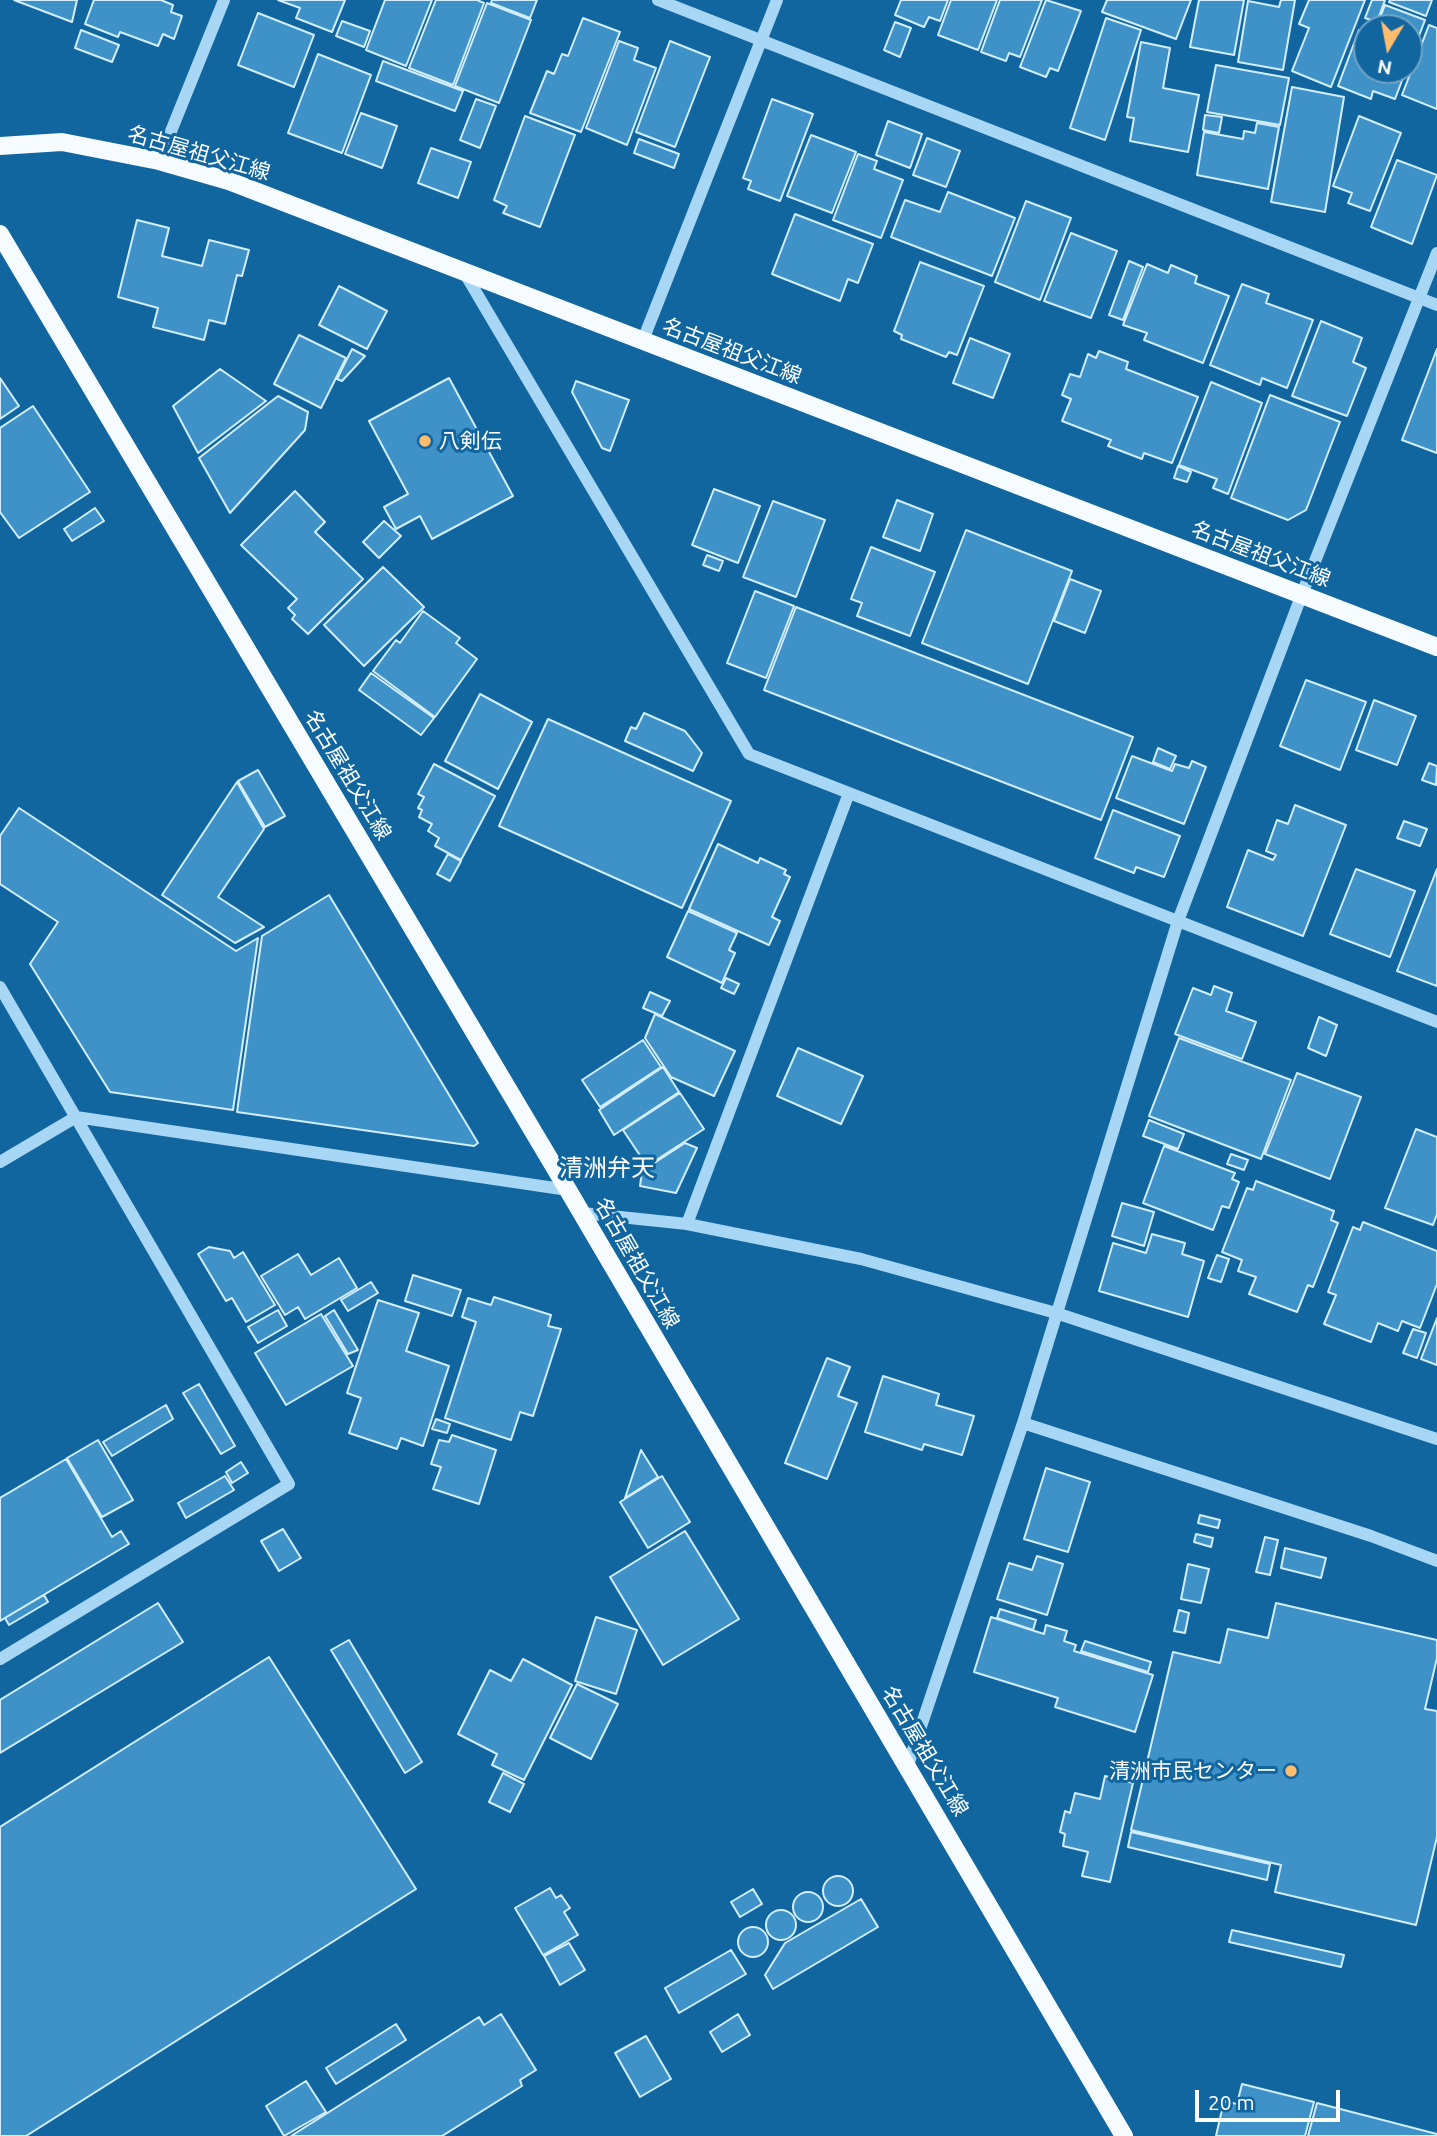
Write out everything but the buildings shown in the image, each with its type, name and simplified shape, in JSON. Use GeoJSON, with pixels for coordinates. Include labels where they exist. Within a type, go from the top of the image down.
{"type":"FeatureCollection","features":[{"type":"Feature","properties":{"kind":"main road","name":"名古屋祖父江線"},"geometry":{"type":"LineString","coordinates":[[0,146],[62,142],[159,161],[229,181],[1437,646]]}},
{"type":"Feature","properties":{"kind":"main road","name":"名古屋祖父江線"},"geometry":{"type":"LineString","coordinates":[[0,234],[582,1213],[1124,2136]]}},
{"type":"Feature","properties":{"kind":"street"},"geometry":{"type":"LineString","coordinates":[[159,161],[224,0]]}},
{"type":"Feature","properties":{"kind":"street"},"geometry":{"type":"LineString","coordinates":[[658,0],[1437,305]]}},
{"type":"Feature","properties":{"kind":"street"},"geometry":{"type":"LineString","coordinates":[[643,341],[777,0]]}},
{"type":"Feature","properties":{"kind":"street"},"geometry":{"type":"LineString","coordinates":[[907,1768],[1023,1423],[1178,921],[1302,594],[1437,253]]}},
{"type":"Feature","properties":{"kind":"street"},"geometry":{"type":"LineString","coordinates":[[464,272],[749,754],[1437,1022]]}},
{"type":"Feature","properties":{"kind":"street"},"geometry":{"type":"LineString","coordinates":[[687,1224],[849,793]]}},
{"type":"Feature","properties":{"kind":"street"},"geometry":{"type":"LineString","coordinates":[[0,987],[289,1484],[0,1659]]}},
{"type":"Feature","properties":{"kind":"street"},"geometry":{"type":"LineString","coordinates":[[0,1162],[76,1117],[568,1190]]}},
{"type":"Feature","properties":{"kind":"street"},"geometry":{"type":"LineString","coordinates":[[582,1213],[687,1224],[861,1259],[1056,1313],[1437,1439]]}},
{"type":"Feature","properties":{"kind":"street"},"geometry":{"type":"LineString","coordinates":[[1023,1423],[1371,1536],[1437,1561]]}},
{"type":"Feature","properties":{"kind":"place","name":"八剣伝"},"geometry":{"type":"Point","coordinates":[425,441]}},
{"type":"Feature","properties":{"kind":"place","name":"清洲市民センター"},"geometry":{"type":"Point","coordinates":[1291,1771]}},
{"type":"Feature","properties":{"kind":"district","name":"清洲弁天"},"geometry":{"type":"Point","coordinates":[607,1168]}}]}
